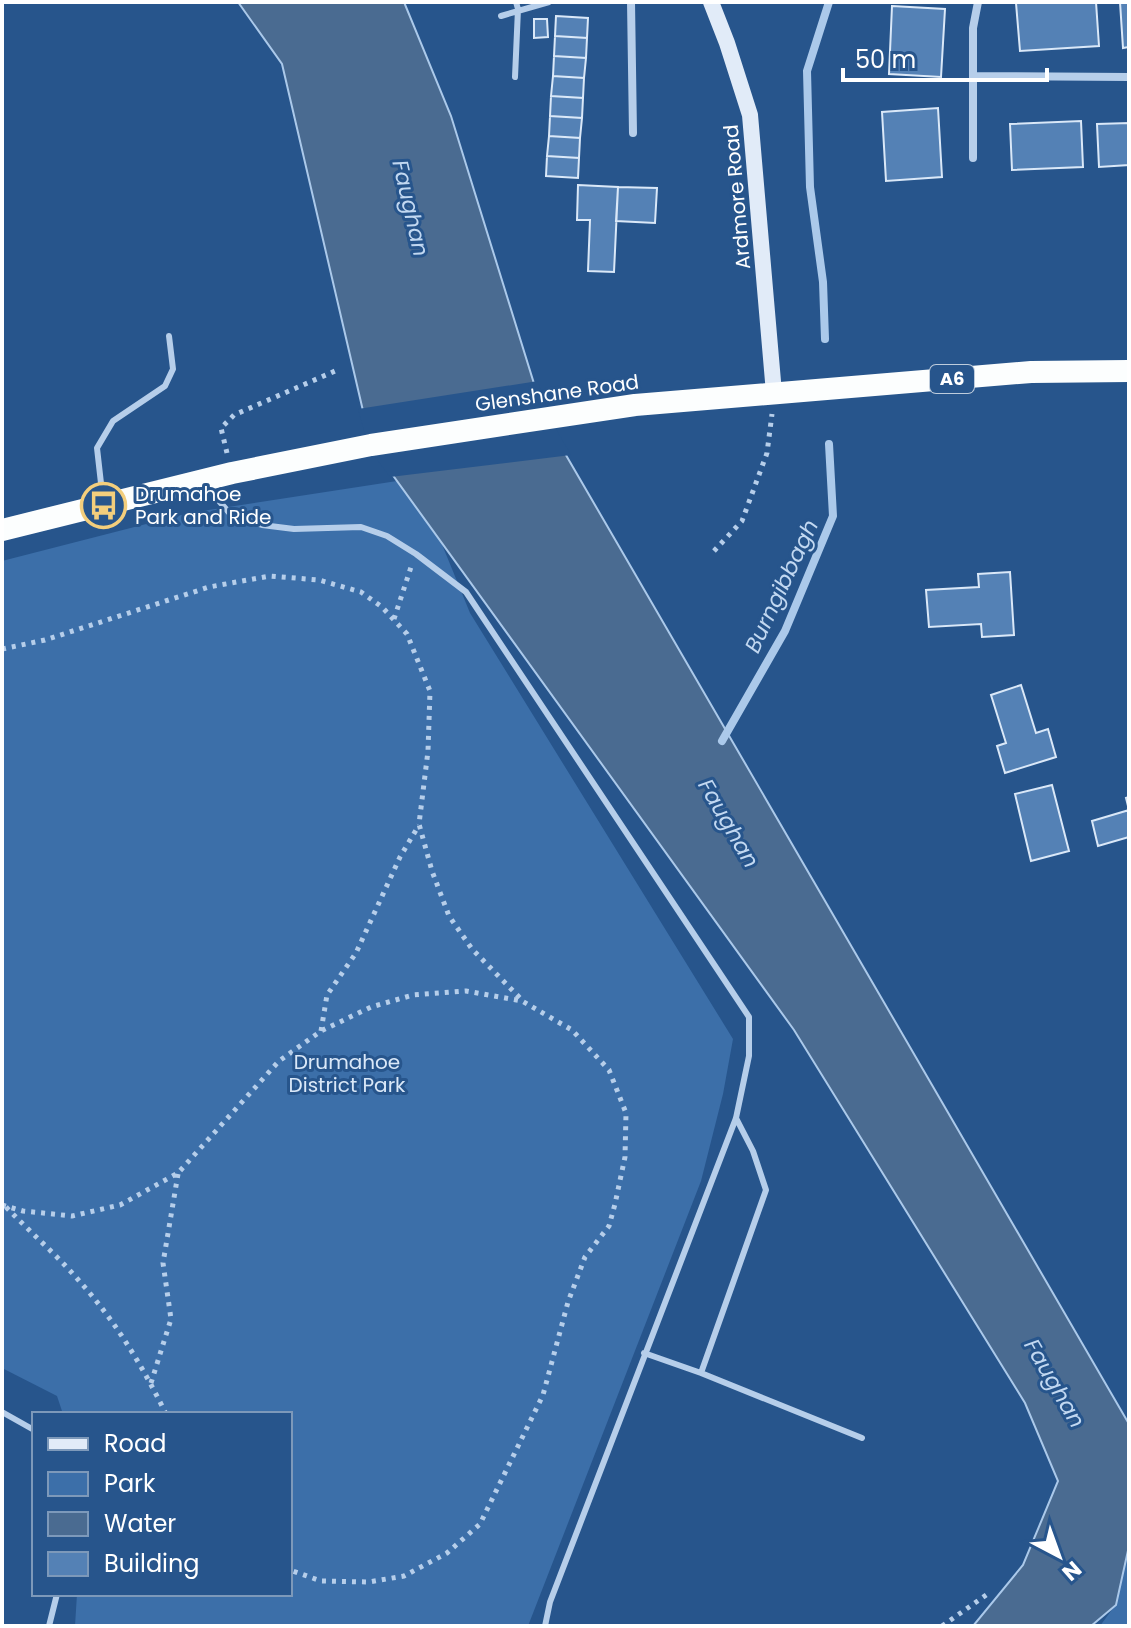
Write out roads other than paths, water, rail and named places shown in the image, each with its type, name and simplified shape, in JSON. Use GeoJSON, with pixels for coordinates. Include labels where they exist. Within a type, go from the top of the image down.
{"type":"FeatureCollection","features":[{"type":"Feature","properties":{"kind":"highway","name":"Glenshane Road"},"geometry":{"type":"LineString","coordinates":[[2,530],[201,480],[371,445],[635,405],[1031,372],[1129,371]]}},
{"type":"Feature","properties":{"kind":"main road","name":"Ardmore Road"},"geometry":{"type":"LineString","coordinates":[[711,2],[750,115],[774,393]]}},
{"type":"Feature","properties":{"kind":"street"},"geometry":{"type":"LineString","coordinates":[[631,2],[633,133]]}},
{"type":"Feature","properties":{"kind":"street"},"geometry":{"type":"LineString","coordinates":[[973,158],[973,28],[978,2]]}},
{"type":"Feature","properties":{"kind":"street"},"geometry":{"type":"LineString","coordinates":[[973,76],[1129,77]]}},
{"type":"Feature","properties":{"kind":"lane"},"geometry":{"type":"LineString","coordinates":[[501,16],[517,6],[549,2]]}},
{"type":"Feature","properties":{"kind":"lane"},"geometry":{"type":"LineString","coordinates":[[515,77],[517,6]]}},
{"type":"Feature","properties":{"kind":"lane"},"geometry":{"type":"LineString","coordinates":[[104,505],[97,448],[113,421],[165,386],[173,369],[169,336]]}},
{"type":"Feature","properties":{"kind":"lane"},"geometry":{"type":"LineString","coordinates":[[201,480],[232,516],[262,525],[294,529],[361,527],[387,536],[466,592],[749,1017],[749,1056],[736,1118],[550,1602],[545,1626]]}},
{"type":"Feature","properties":{"kind":"lane"},"geometry":{"type":"LineString","coordinates":[[701,1373],[766,1190],[753,1151],[736,1118]]}},
{"type":"Feature","properties":{"kind":"lane"},"geometry":{"type":"LineString","coordinates":[[644,1353],[862,1438]]}},
{"type":"Feature","properties":{"kind":"lane"},"geometry":{"type":"LineString","coordinates":[[2,1412],[32,1429]]}},
{"type":"Feature","properties":{"kind":"lane"},"geometry":{"type":"LineString","coordinates":[[49,1626],[56,1596]]}},
{"type":"Feature","properties":{"kind":"water","name":"Faughan"},"geometry":{"type":"Polygon","coordinates":[[[238,2],[404,2],[451,116],[545,419],[1129,1424],[1129,1546],[1116,1605],[1091,1626],[973,1626],[1023,1565],[1058,1481],[1025,1403],[794,1030],[371,445],[282,64],[238,2]]]}},
{"type":"Feature","properties":{"kind":"waterway","name":"Burngibbagh"},"geometry":{"type":"LineString","coordinates":[[825,339],[823,282],[810,187],[807,71],[829,2]]}},
{"type":"Feature","properties":{"kind":"waterway","name":"Burngibbagh"},"geometry":{"type":"LineString","coordinates":[[722,741],[785,631],[833,516],[829,444]]}},
{"type":"Feature","properties":{"kind":"place","name":"Drumahoe Park and Ride"},"geometry":{"type":"Point","coordinates":[104,505]}},
{"type":"Feature","properties":{"kind":"park label","name":"Drumahoe District Park"},"geometry":{"type":"Point","coordinates":[347,1074]}}]}
